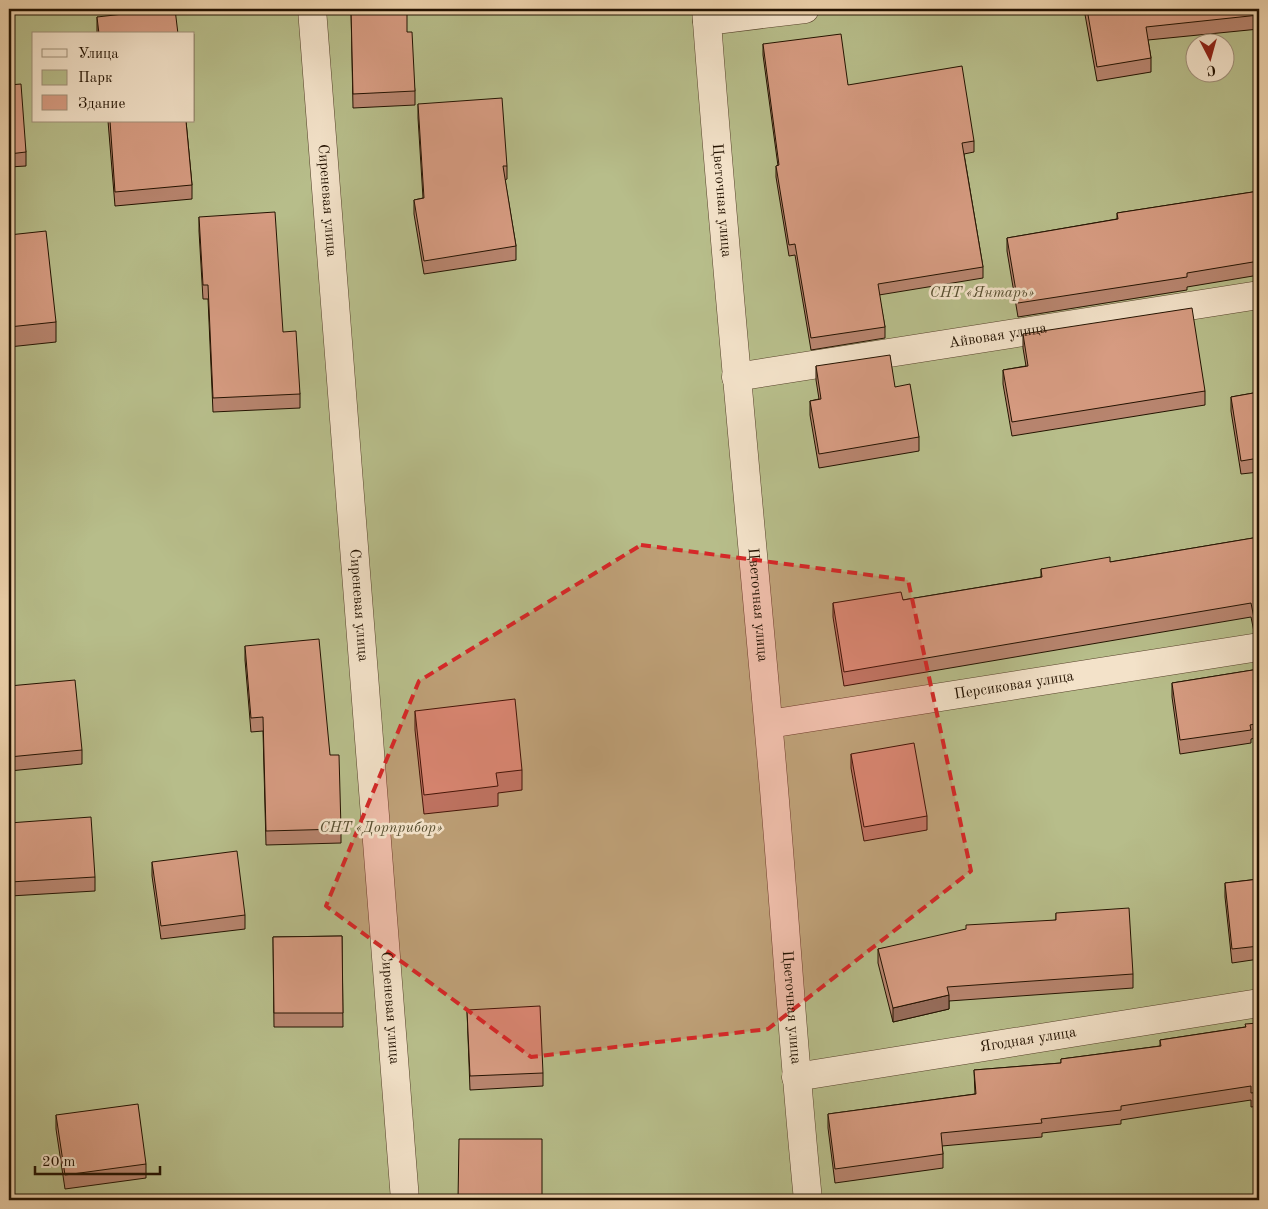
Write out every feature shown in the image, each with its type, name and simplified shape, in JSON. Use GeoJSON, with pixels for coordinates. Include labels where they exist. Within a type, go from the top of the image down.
{"type":"FeatureCollection","features":[{"type":"Feature","properties":{"kind":"street","name":"Сиреневая улица"},"geometry":{"type":"LineString","coordinates":[[312,9],[405,1200]]}},
{"type":"Feature","properties":{"kind":"street"},"geometry":{"type":"LineString","coordinates":[[707,15],[805,9]]}},
{"type":"Feature","properties":{"kind":"street","name":"Цветочная улица"},"geometry":{"type":"LineString","coordinates":[[707,15],[736,377],[769,724],[796,1076],[808,1200]]}},
{"type":"Feature","properties":{"kind":"street","name":"Айвовая улица"},"geometry":{"type":"LineString","coordinates":[[736,377],[1259,295]]}},
{"type":"Feature","properties":{"kind":"street","name":"Персиковая улица"},"geometry":{"type":"LineString","coordinates":[[769,724],[1259,647]]}},
{"type":"Feature","properties":{"kind":"street","name":"Ягодная улица"},"geometry":{"type":"LineString","coordinates":[[796,1076],[1259,1003]]}},
{"type":"Feature","properties":{"kind":"highlighted area"},"geometry":{"type":"Polygon","coordinates":[[[641,545],[908,580],[971,871],[768,1029],[531,1057],[326,906],[419,681],[641,545]]]}},
{"type":"Feature","properties":{"kind":"green space"},"geometry":{"type":"Polygon","coordinates":[[[9,9],[1259,9],[1259,1200],[9,1200],[9,9]]]}},
{"type":"Feature","properties":{"kind":"building"},"geometry":{"type":"Polygon","coordinates":[[[175,9],[178,32],[99,32],[97,17],[175,9]]]}},
{"type":"Feature","properties":{"kind":"building"},"geometry":{"type":"Polygon","coordinates":[[[351,9],[407,9],[407,32],[412,32],[415,91],[353,94],[351,9]]]}},
{"type":"Feature","properties":{"kind":"building"},"geometry":{"type":"Polygon","coordinates":[[[1087,9],[1259,9],[1259,15],[1146,27],[1151,58],[1097,67],[1087,9]]]}},
{"type":"Feature","properties":{"kind":"building"},"geometry":{"type":"Polygon","coordinates":[[[841,34],[848,85],[962,66],[974,141],[962,143],[983,267],[878,284],[885,327],[811,338],[795,244],[789,245],[776,166],[779,165],[763,44],[841,34]]]}},
{"type":"Feature","properties":{"kind":"building"},"geometry":{"type":"Polygon","coordinates":[[[21,84],[26,152],[9,154],[9,85],[21,84]]]}},
{"type":"Feature","properties":{"kind":"building"},"geometry":{"type":"Polygon","coordinates":[[[502,98],[507,166],[503,166],[516,246],[424,261],[414,200],[424,198],[418,104],[502,98]]]}},
{"type":"Feature","properties":{"kind":"building"},"geometry":{"type":"Polygon","coordinates":[[[110,122],[186,122],[192,185],[115,192],[110,122]]]}},
{"type":"Feature","properties":{"kind":"building"},"geometry":{"type":"Polygon","coordinates":[[[1259,191],[1259,261],[1187,273],[1187,277],[1018,303],[1007,238],[1118,219],[1117,213],[1259,191]]]}},
{"type":"Feature","properties":{"kind":"building"},"geometry":{"type":"Polygon","coordinates":[[[275,212],[283,332],[296,331],[300,394],[213,398],[208,285],[203,285],[199,217],[275,212]]]}},
{"type":"Feature","properties":{"kind":"building"},"geometry":{"type":"Polygon","coordinates":[[[46,231],[56,322],[9,327],[9,235],[46,231]]]}},
{"type":"Feature","properties":{"kind":"building"},"geometry":{"type":"Polygon","coordinates":[[[1192,308],[1205,391],[1012,422],[1003,370],[1028,366],[1023,334],[1192,308]]]}},
{"type":"Feature","properties":{"kind":"building"},"geometry":{"type":"Polygon","coordinates":[[[890,355],[895,387],[910,384],[919,437],[819,454],[810,401],[821,399],[816,366],[890,355]]]}},
{"type":"Feature","properties":{"kind":"building"},"geometry":{"type":"Polygon","coordinates":[[[1259,392],[1259,458],[1241,461],[1231,397],[1259,392]]]}},
{"type":"Feature","properties":{"kind":"building"},"geometry":{"type":"Polygon","coordinates":[[[1259,537],[1259,618],[1254,618],[1251,603],[844,672],[833,603],[901,592],[903,600],[1042,577],[1041,569],[1110,557],[1110,562],[1259,537]]]}},
{"type":"Feature","properties":{"kind":"building"},"geometry":{"type":"Polygon","coordinates":[[[319,639],[330,755],[339,755],[341,829],[266,831],[263,717],[251,718],[245,646],[319,639]]]}},
{"type":"Feature","properties":{"kind":"building"},"geometry":{"type":"Polygon","coordinates":[[[1259,669],[1259,723],[1250,725],[1251,730],[1180,740],[1172,683],[1259,669]]]}},
{"type":"Feature","properties":{"kind":"building"},"geometry":{"type":"Polygon","coordinates":[[[75,680],[82,750],[9,757],[9,686],[75,680]]]}},
{"type":"Feature","properties":{"kind":"building"},"geometry":{"type":"Polygon","coordinates":[[[515,699],[522,770],[496,773],[498,786],[424,795],[415,711],[515,699]]]}},
{"type":"Feature","properties":{"kind":"building"},"geometry":{"type":"Polygon","coordinates":[[[914,743],[927,816],[864,827],[851,754],[914,743]]]}},
{"type":"Feature","properties":{"kind":"building"},"geometry":{"type":"Polygon","coordinates":[[[91,817],[95,877],[10,882],[9,823],[91,817]]]}},
{"type":"Feature","properties":{"kind":"building"},"geometry":{"type":"Polygon","coordinates":[[[237,851],[245,915],[161,926],[152,862],[237,851]]]}},
{"type":"Feature","properties":{"kind":"building"},"geometry":{"type":"Polygon","coordinates":[[[1259,879],[1259,946],[1232,949],[1225,883],[1259,879]]]}},
{"type":"Feature","properties":{"kind":"building"},"geometry":{"type":"Polygon","coordinates":[[[1129,908],[1133,974],[947,987],[949,995],[893,1008],[878,949],[966,929],[966,925],[1056,920],[1056,913],[1129,908]]]}},
{"type":"Feature","properties":{"kind":"building"},"geometry":{"type":"Polygon","coordinates":[[[342,936],[343,1013],[274,1013],[273,937],[342,936]]]}},
{"type":"Feature","properties":{"kind":"building"},"geometry":{"type":"Polygon","coordinates":[[[540,1006],[543,1073],[470,1076],[467,1010],[540,1006]]]}},
{"type":"Feature","properties":{"kind":"building"},"geometry":{"type":"Polygon","coordinates":[[[1259,1023],[1259,1092],[1251,1093],[1251,1086],[1121,1106],[1121,1110],[1041,1119],[1042,1123],[941,1133],[943,1154],[835,1169],[828,1114],[976,1094],[974,1070],[1061,1063],[1061,1059],[1161,1046],[1160,1040],[1246,1027],[1245,1024],[1259,1023]]]}},
{"type":"Feature","properties":{"kind":"building"},"geometry":{"type":"Polygon","coordinates":[[[138,1104],[146,1164],[65,1175],[56,1115],[138,1104]]]}},
{"type":"Feature","properties":{"kind":"building"},"geometry":{"type":"Polygon","coordinates":[[[459,1139],[542,1139],[542,1200],[458,1200],[459,1139]]]}},
{"type":"Feature","properties":{"kind":"park label","name":"СНТ «Янтарь»"},"geometry":{"type":"Point","coordinates":[982,293]}},
{"type":"Feature","properties":{"kind":"park label","name":"СНТ «Дорприбор»"},"geometry":{"type":"Point","coordinates":[381,828]}}]}
